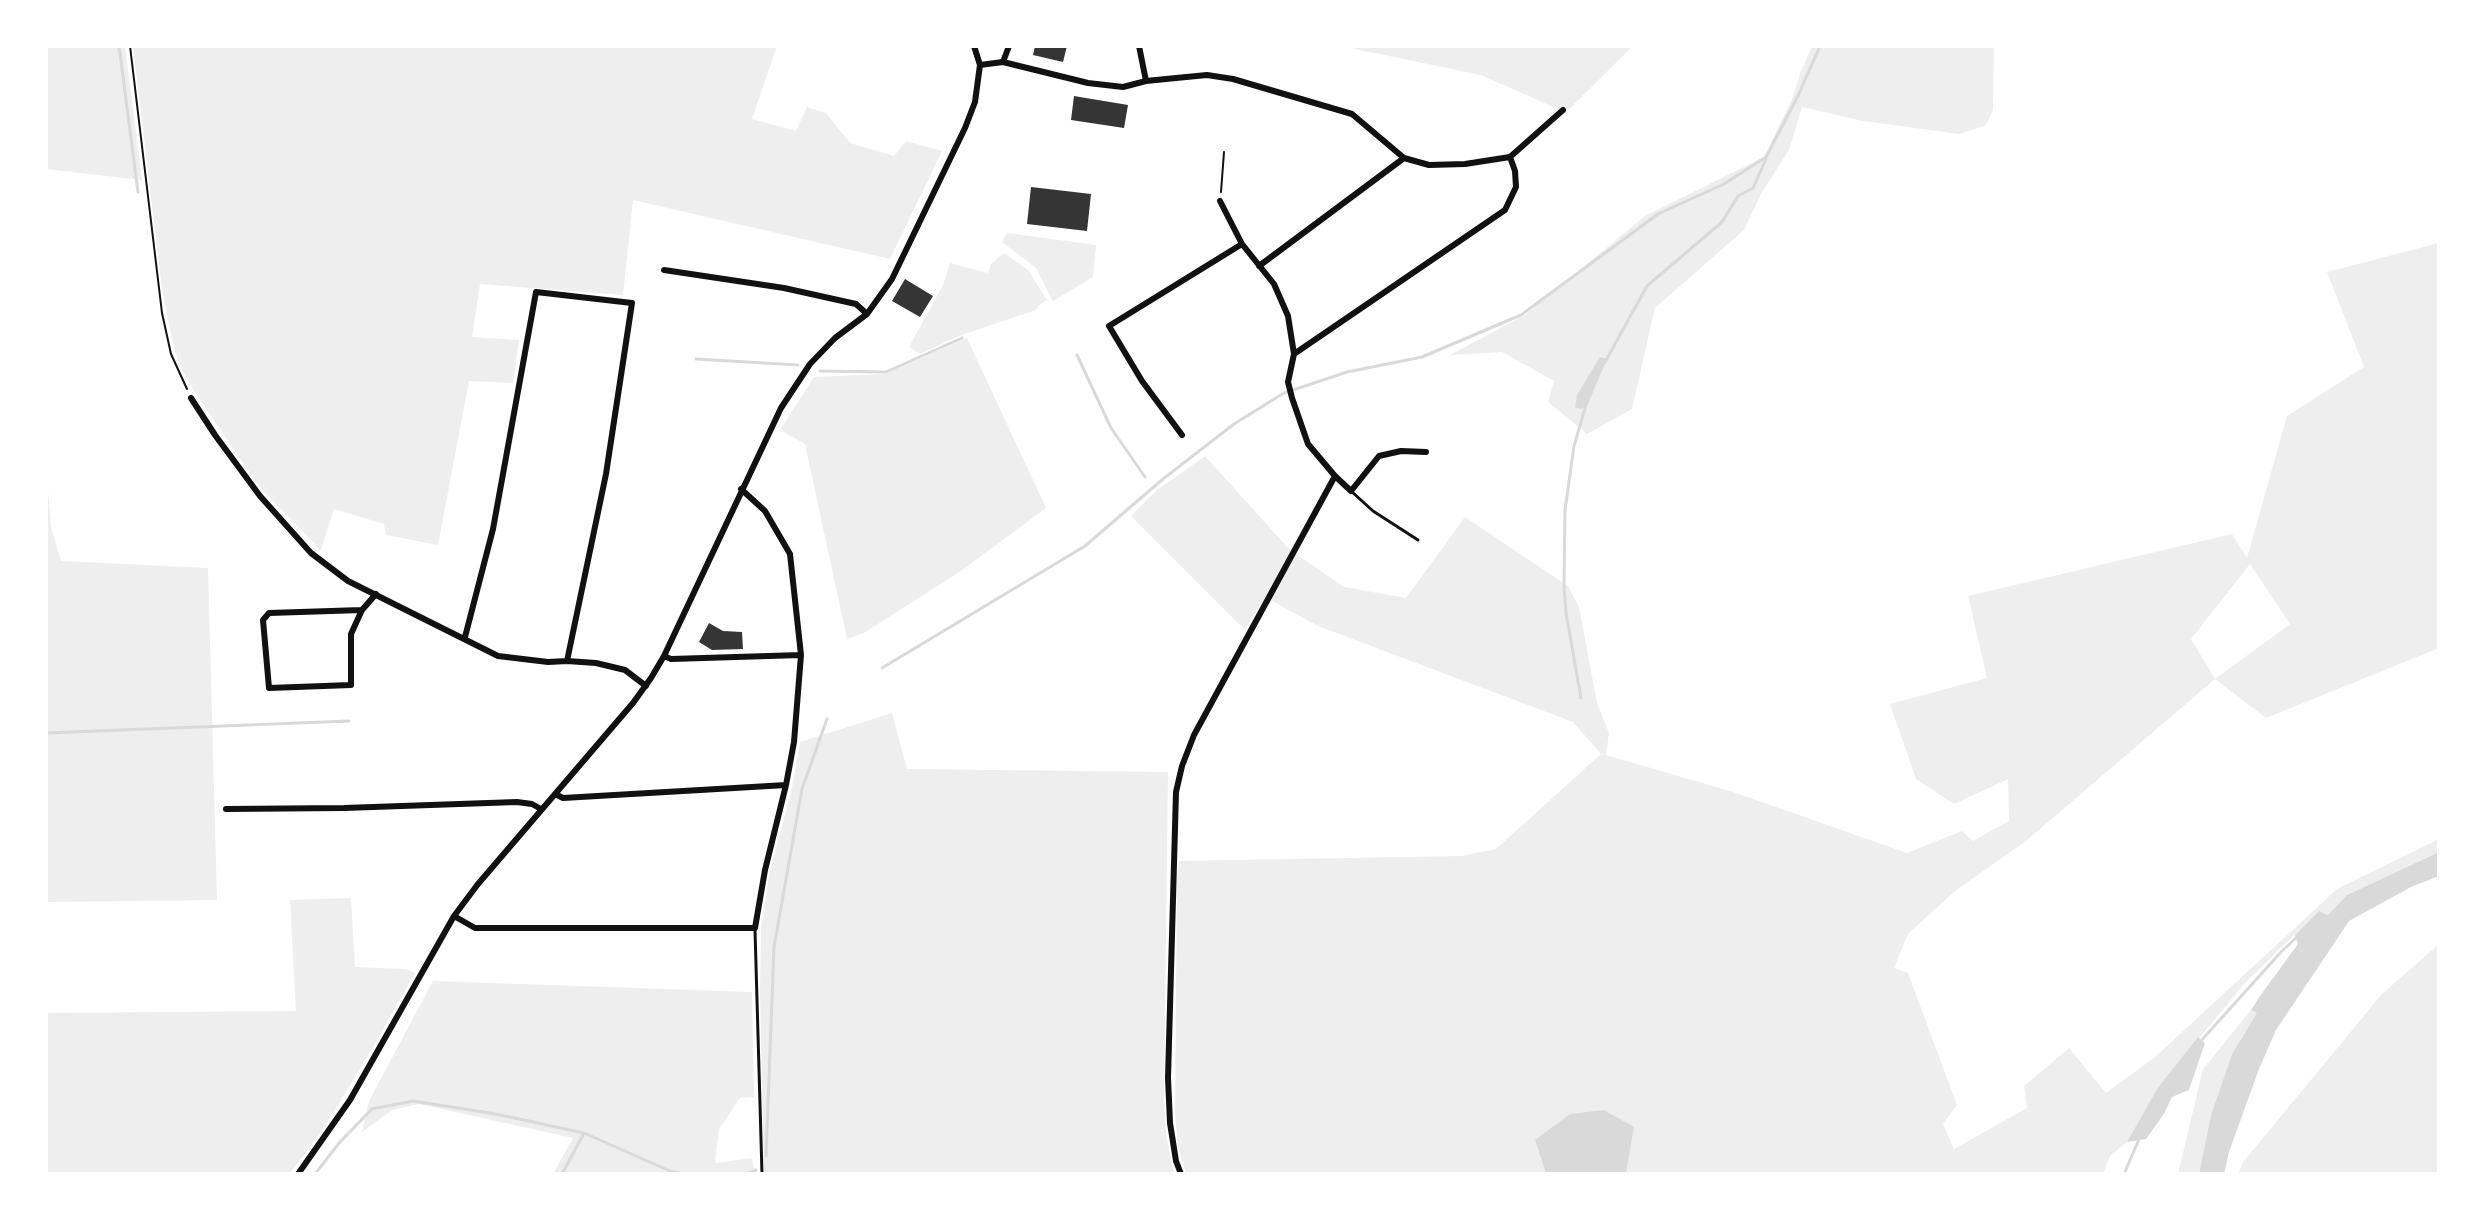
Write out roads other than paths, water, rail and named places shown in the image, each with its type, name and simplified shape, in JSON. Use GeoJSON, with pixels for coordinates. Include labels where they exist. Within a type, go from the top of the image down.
{"type":"FeatureCollection","features":[{"type":"Feature","properties":{"kind":"street"},"geometry":{"type":"LineString","coordinates":[[298,1174],[350,1100],[454,916],[646,686],[664,656],[781,408],[810,364],[835,338],[867,314],[895,273],[975,102],[980,65],[974,46]]}},
{"type":"Feature","properties":{"kind":"street"},"geometry":{"type":"LineString","coordinates":[[1003,62],[1009,46]]}},
{"type":"Feature","properties":{"kind":"street"},"geometry":{"type":"LineString","coordinates":[[1139,46],[1146,81]]}},
{"type":"Feature","properties":{"kind":"street"},"geometry":{"type":"LineString","coordinates":[[980,65],[1003,62],[1088,83],[1123,87],[1146,81],[1207,75],[1352,114],[1404,158],[1429,165],[1465,164],[1510,157],[1563,110]]}},
{"type":"Feature","properties":{"kind":"street"},"geometry":{"type":"LineString","coordinates":[[1294,354],[1505,210],[1516,187],[1510,157]]}},
{"type":"Feature","properties":{"kind":"street"},"geometry":{"type":"LineString","coordinates":[[1259,266],[1404,158]]}},
{"type":"Feature","properties":{"kind":"street"},"geometry":{"type":"LineString","coordinates":[[1220,201],[1242,244],[1274,284],[1288,316],[1294,354],[1288,382],[1308,444],[1351,491],[1379,456],[1401,451],[1426,452]]}},
{"type":"Feature","properties":{"kind":"street"},"geometry":{"type":"LineString","coordinates":[[1182,435],[1142,381],[1109,326],[1242,244]]}},
{"type":"Feature","properties":{"kind":"street"},"geometry":{"type":"LineString","coordinates":[[664,270],[784,288],[856,304],[867,314]]}},
{"type":"Feature","properties":{"kind":"street"},"geometry":{"type":"LineString","coordinates":[[465,637],[493,529],[536,292],[632,303],[606,474],[567,661]]}},
{"type":"Feature","properties":{"kind":"street"},"geometry":{"type":"LineString","coordinates":[[191,398],[260,496],[300,542],[348,581],[498,656],[548,662],[596,663],[625,670],[646,686]]}},
{"type":"Feature","properties":{"kind":"street"},"geometry":{"type":"LineString","coordinates":[[1181,1174],[1170,1123],[1168,1078],[1176,792],[1194,735],[1335,476]]}},
{"type":"Feature","properties":{"kind":"street"},"geometry":{"type":"LineString","coordinates":[[454,916],[475,928],[755,928],[794,742],[801,655],[790,554],[765,511],[741,489]]}},
{"type":"Feature","properties":{"kind":"street"},"geometry":{"type":"LineString","coordinates":[[362,610],[269,613],[263,620],[269,688],[351,685],[351,634],[362,610],[376,594]]}},
{"type":"Feature","properties":{"kind":"street"},"geometry":{"type":"LineString","coordinates":[[664,656],[671,659],[801,655]]}},
{"type":"Feature","properties":{"kind":"street"},"geometry":{"type":"LineString","coordinates":[[555,794],[563,798],[786,785]]}},
{"type":"Feature","properties":{"kind":"street"},"geometry":{"type":"LineString","coordinates":[[226,809],[517,802],[541,809]]}},
{"type":"Feature","properties":{"kind":"lane"},"geometry":{"type":"LineString","coordinates":[[1351,491],[1373,511],[1418,540]]}},
{"type":"Feature","properties":{"kind":"lane"},"geometry":{"type":"LineString","coordinates":[[755,928],[762,1174]]}},
{"type":"Feature","properties":{"kind":"waterway"},"geometry":{"type":"LineString","coordinates":[[119,46],[138,192]]}},
{"type":"Feature","properties":{"kind":"waterway"},"geometry":{"type":"LineString","coordinates":[[882,668],[1085,546],[1163,479],[1234,424],[1284,393],[1347,372],[1422,357],[1521,315],[1658,214],[1724,184],[1766,157],[1820,46]]}},
{"type":"Feature","properties":{"kind":"waterway"},"geometry":{"type":"LineString","coordinates":[[1605,362],[1647,286],[1722,222],[1738,196],[1753,188],[1766,159]]}},
{"type":"Feature","properties":{"kind":"waterway"},"geometry":{"type":"LineString","coordinates":[[820,371],[886,372],[962,338]]}},
{"type":"Feature","properties":{"kind":"waterway"},"geometry":{"type":"LineString","coordinates":[[1077,355],[1111,428],[1145,477]]}},
{"type":"Feature","properties":{"kind":"waterway"},"geometry":{"type":"LineString","coordinates":[[696,359],[798,365]]}},
{"type":"Feature","properties":{"kind":"waterway"},"geometry":{"type":"LineString","coordinates":[[1581,698],[1566,613],[1565,510],[1574,446],[1586,405]]}},
{"type":"Feature","properties":{"kind":"waterway"},"geometry":{"type":"LineString","coordinates":[[766,1156],[774,947],[802,789],[827,719]]}},
{"type":"Feature","properties":{"kind":"waterway"},"geometry":{"type":"LineString","coordinates":[[46,733],[349,721]]}},
{"type":"Feature","properties":{"kind":"waterway"},"geometry":{"type":"LineString","coordinates":[[2199,1043],[2297,937]]}},
{"type":"Feature","properties":{"kind":"waterway"},"geometry":{"type":"LineString","coordinates":[[315,1174],[372,1109],[413,1101],[496,1114],[584,1133],[682,1174]]}},
{"type":"Feature","properties":{"kind":"waterway"},"geometry":{"type":"LineString","coordinates":[[562,1174],[584,1133]]}},
{"type":"Feature","properties":{"kind":"waterway"},"geometry":{"type":"LineString","coordinates":[[2124,1174],[2140,1137]]}},
{"type":"Feature","properties":{"kind":"waterway"},"geometry":{"type":"LineString","coordinates":[[746,1174],[756,1170]]}}]}
